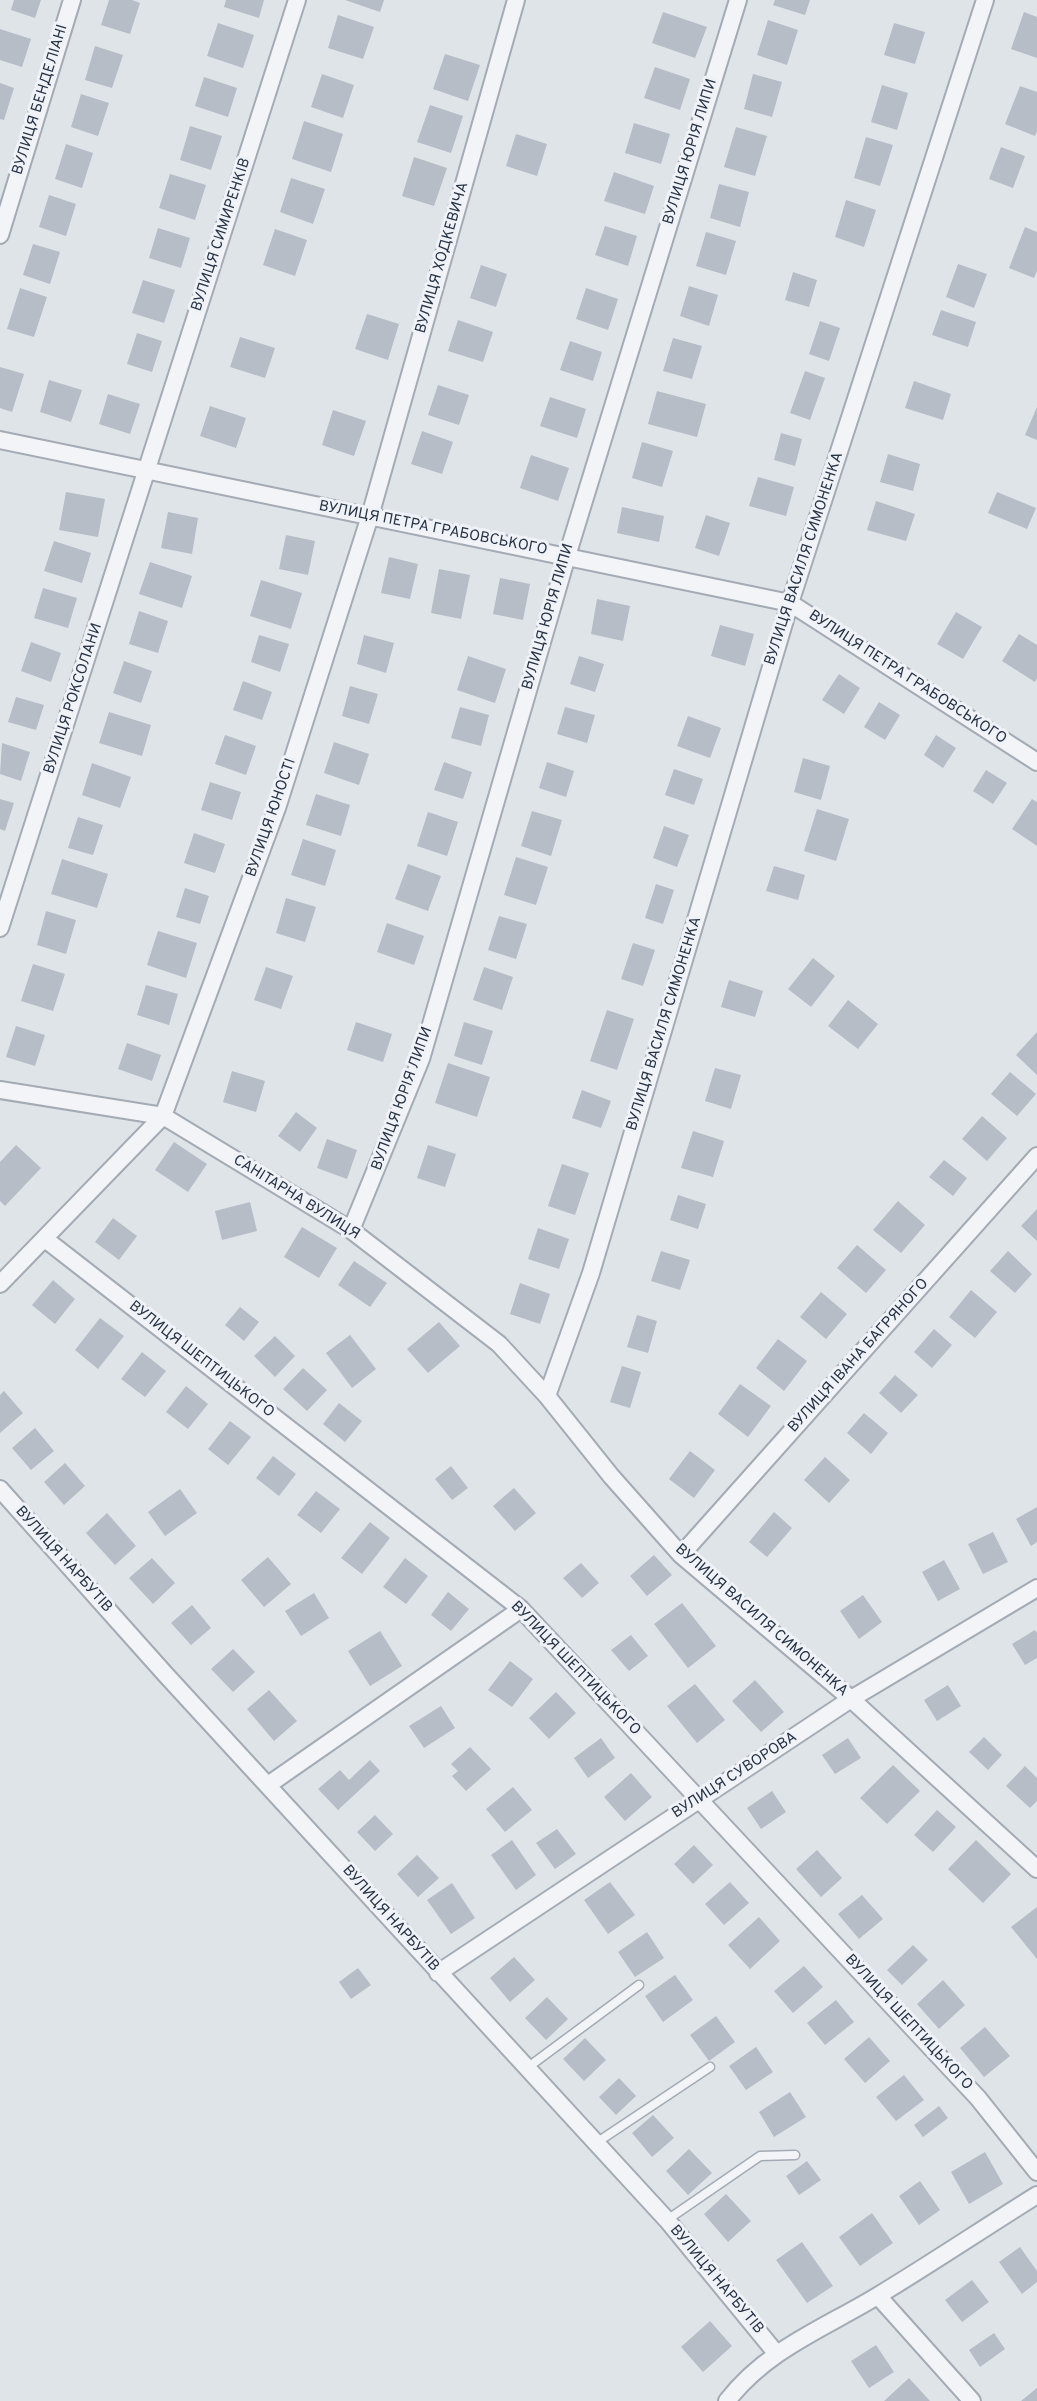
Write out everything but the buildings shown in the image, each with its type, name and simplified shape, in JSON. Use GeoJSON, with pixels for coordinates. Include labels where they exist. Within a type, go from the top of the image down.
{"type":"FeatureCollection","features":[{"type":"Feature","properties":{"kind":"street","name":"ВУЛИЦЯ БЕНДЕЛІАНІ"},"geometry":{"type":"LineString","coordinates":[[0,235],[72,0]]}},
{"type":"Feature","properties":{"kind":"street","name":"ВУЛИЦЯ СИМИРЕНКІВ"},"geometry":{"type":"LineString","coordinates":[[147,470],[297,0]]}},
{"type":"Feature","properties":{"kind":"street","name":"ВУЛИЦЯ ХОДКЕВИЧА"},"geometry":{"type":"LineString","coordinates":[[370,516],[516,0]]}},
{"type":"Feature","properties":{"kind":"street","name":"ВУЛИЦЯ ЮРІЯ ЛИПИ"},"geometry":{"type":"LineString","coordinates":[[351,1230],[421,1059],[567,556],[738,0]]}},
{"type":"Feature","properties":{"kind":"street","name":"ВУЛИЦЯ ВАСИЛЯ СИМОНЕНКА"},"geometry":{"type":"LineString","coordinates":[[985,0],[790,603],[594,1262],[548,1396],[611,1476],[681,1556],[851,1699],[1037,1869]]}},
{"type":"Feature","properties":{"kind":"street","name":"ВУЛИЦЯ ПЕТРА ГРАБОВСЬКОГО"},"geometry":{"type":"LineString","coordinates":[[0,441],[790,603],[1037,762]]}},
{"type":"Feature","properties":{"kind":"street","name":"ВУЛИЦЯ РОКСОЛАНИ"},"geometry":{"type":"LineString","coordinates":[[0,928],[147,470]]}},
{"type":"Feature","properties":{"kind":"street","name":"ВУЛИЦЯ ЮНОСТІ"},"geometry":{"type":"LineString","coordinates":[[163,1116],[277,808],[370,516]]}},
{"type":"Feature","properties":{"kind":"street","name":"САНІТАРНА ВУЛИЦЯ"},"geometry":{"type":"LineString","coordinates":[[0,1090],[163,1116],[351,1230],[499,1344],[548,1396]]}},
{"type":"Feature","properties":{"kind":"street"},"geometry":{"type":"LineString","coordinates":[[0,1284],[163,1116]]}},
{"type":"Feature","properties":{"kind":"street","name":"ВУЛИЦЯ ІВАНА БАГРЯНОГО"},"geometry":{"type":"LineString","coordinates":[[681,1556],[1037,1156]]}},
{"type":"Feature","properties":{"kind":"street","name":"ВУЛИЦЯ ШЕПТИЦЬКОГО"},"geometry":{"type":"LineString","coordinates":[[45,1239],[521,1609],[978,2098],[1037,2172]]}},
{"type":"Feature","properties":{"kind":"street","name":"ВУЛИЦЯ НАРБУТІВ"},"geometry":{"type":"LineString","coordinates":[[0,1489],[438,1973],[667,2220],[776,2353]]}},
{"type":"Feature","properties":{"kind":"street","name":"ВУЛИЦЯ СУВОРОВА"},"geometry":{"type":"LineString","coordinates":[[438,1973],[851,1699],[1037,1588]]}},
{"type":"Feature","properties":{"kind":"street"},"geometry":{"type":"LineString","coordinates":[[268,1785],[521,1609]]}},
{"type":"Feature","properties":{"kind":"street"},"geometry":{"type":"LineString","coordinates":[[727,2401],[776,2353],[878,2296],[1037,2195]]}},
{"type":"Feature","properties":{"kind":"street"},"geometry":{"type":"LineString","coordinates":[[878,2296],[972,2401]]}},
{"type":"Feature","properties":{"kind":"lane"},"geometry":{"type":"LineString","coordinates":[[526,2068],[639,1985]]}},
{"type":"Feature","properties":{"kind":"lane"},"geometry":{"type":"LineString","coordinates":[[596,2143],[710,2067]]}},
{"type":"Feature","properties":{"kind":"lane"},"geometry":{"type":"LineString","coordinates":[[667,2220],[760,2156],[795,2155]]}}]}
